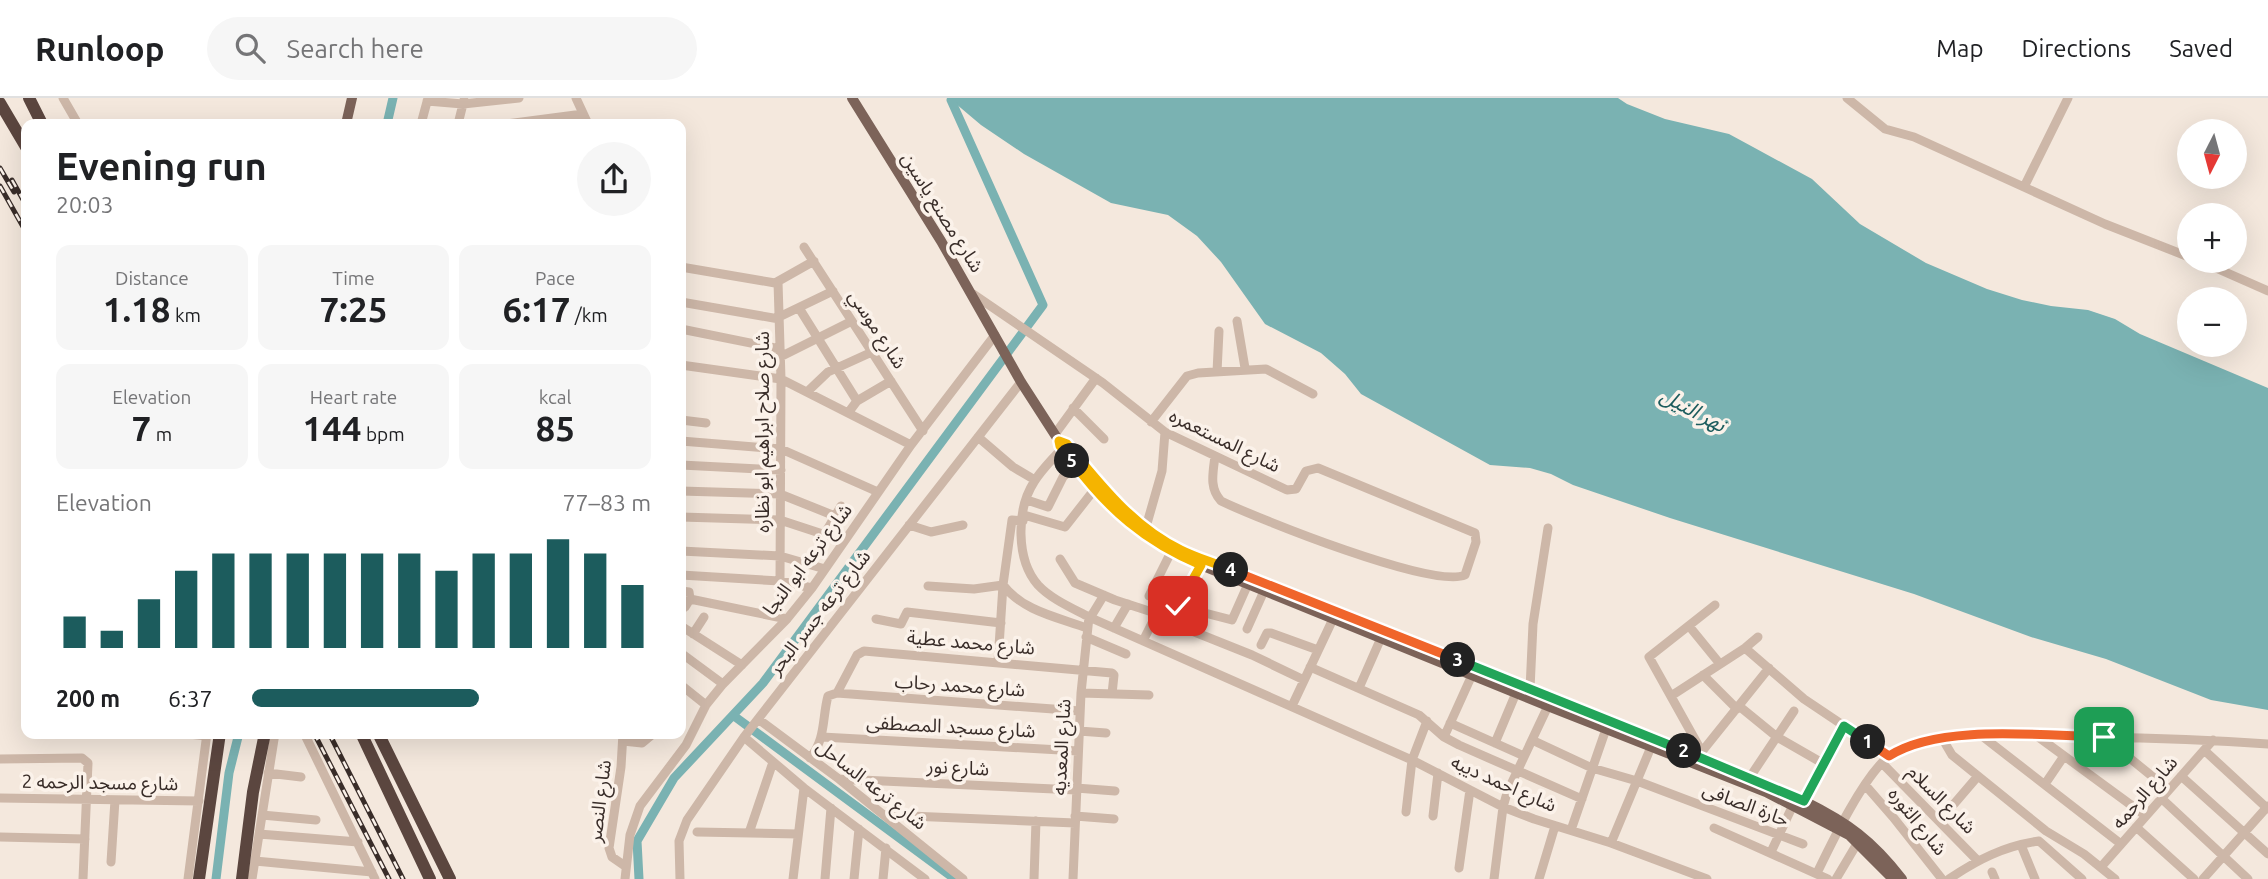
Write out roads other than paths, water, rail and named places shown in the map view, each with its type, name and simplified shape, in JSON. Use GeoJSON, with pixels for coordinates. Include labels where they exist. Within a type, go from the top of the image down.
{"type":"FeatureCollection","features":[{"type":"Feature","properties":{"kind":"highway"},"geometry":{"type":"LineString","coordinates":[[29,98],[40,119]]}},
{"type":"Feature","properties":{"kind":"highway"},"geometry":{"type":"LineString","coordinates":[[0,103],[21,139]]}},
{"type":"Feature","properties":{"kind":"highway"},"geometry":{"type":"LineString","coordinates":[[199,879],[211,739]]}},
{"type":"Feature","properties":{"kind":"highway"},"geometry":{"type":"LineString","coordinates":[[242,879],[252,801],[264,739]]}},
{"type":"Feature","properties":{"kind":"highway"},"geometry":{"type":"LineString","coordinates":[[364,739],[430,879]]}},
{"type":"Feature","properties":{"kind":"highway"},"geometry":{"type":"LineString","coordinates":[[381,739],[450,879]]}},
{"type":"Feature","properties":{"kind":"main road"},"geometry":{"type":"LineString","coordinates":[[347,119],[352,98]]}},
{"type":"Feature","properties":{"kind":"main road","name":"شارع مصنع ياسين"},"geometry":{"type":"LineString","coordinates":[[852,98],[1059,441]]}},
{"type":"Feature","properties":{"kind":"main road"},"geometry":{"type":"LineString","coordinates":[[1059,441],[1074,465],[1107,505],[1171,552],[1842,825],[1864,836],[1902,879]]}},
{"type":"Feature","properties":{"kind":"main road"},"geometry":{"type":"LineString","coordinates":[[1059,441],[1067,444],[1102,489],[1146,527],[1182,550],[1700,754],[1804,801],[1842,825],[1889,877]]}},
{"type":"Feature","properties":{"kind":"street"},"geometry":{"type":"LineString","coordinates":[[63,98],[75,119]]}},
{"type":"Feature","properties":{"kind":"street"},"geometry":{"type":"LineString","coordinates":[[422,119],[428,99],[463,101],[519,98]]}},
{"type":"Feature","properties":{"kind":"street"},"geometry":{"type":"LineString","coordinates":[[576,98],[586,119]]}},
{"type":"Feature","properties":{"kind":"street"},"geometry":{"type":"LineString","coordinates":[[1847,98],[1885,129],[1914,136],[2115,228],[2177,252]]}},
{"type":"Feature","properties":{"kind":"street"},"geometry":{"type":"LineString","coordinates":[[2024,187],[2068,98]]}},
{"type":"Feature","properties":{"kind":"street"},"geometry":{"type":"LineString","coordinates":[[459,119],[463,101]]}},
{"type":"Feature","properties":{"kind":"street"},"geometry":{"type":"LineString","coordinates":[[544,119],[583,114]]}},
{"type":"Feature","properties":{"kind":"street","name":"شارع موسي"},"geometry":{"type":"LineString","coordinates":[[804,247],[923,430]]}},
{"type":"Feature","properties":{"kind":"street"},"geometry":{"type":"LineString","coordinates":[[686,268],[778,282],[814,261]]}},
{"type":"Feature","properties":{"kind":"street"},"geometry":{"type":"LineString","coordinates":[[2227,273],[2268,291]]}},
{"type":"Feature","properties":{"kind":"street","name":"شارع صلاح ابراهيم ابو نظاره"},"geometry":{"type":"LineString","coordinates":[[778,282],[781,379],[780,581]]}},
{"type":"Feature","properties":{"kind":"street"},"geometry":{"type":"LineString","coordinates":[[686,303],[779,318],[833,291]]}},
{"type":"Feature","properties":{"kind":"street","name":"شارع المستعمره"},"geometry":{"type":"LineString","coordinates":[[973,295],[1096,377],[1165,432],[1215,456],[1291,491],[1296,489],[1306,471],[1318,468],[1477,536],[1462,577],[1411,571],[1347,551],[1222,501],[1215,495],[1212,485],[1215,456]]}},
{"type":"Feature","properties":{"kind":"street"},"geometry":{"type":"LineString","coordinates":[[799,308],[858,401]]}},
{"type":"Feature","properties":{"kind":"street"},"geometry":{"type":"LineString","coordinates":[[686,331],[780,353],[852,321]]}},
{"type":"Feature","properties":{"kind":"street"},"geometry":{"type":"LineString","coordinates":[[1237,321],[1245,368]]}},
{"type":"Feature","properties":{"kind":"street"},"geometry":{"type":"LineString","coordinates":[[1217,372],[1219,331]]}},
{"type":"Feature","properties":{"kind":"street","name":"شارع ترعه ابو النجا"},"geometry":{"type":"LineString","coordinates":[[625,879],[630,835],[640,806],[686,745],[706,705],[787,619],[812,588],[911,445],[995,335]]}},
{"type":"Feature","properties":{"kind":"street"},"geometry":{"type":"LineString","coordinates":[[807,392],[820,378],[872,352]]}},
{"type":"Feature","properties":{"kind":"street"},"geometry":{"type":"LineString","coordinates":[[686,366],[781,379],[911,445]]}},
{"type":"Feature","properties":{"kind":"street"},"geometry":{"type":"LineString","coordinates":[[1151,422],[1188,376],[1198,373],[1245,368],[1269,369],[1313,394]]}},
{"type":"Feature","properties":{"kind":"street"},"geometry":{"type":"LineString","coordinates":[[1023,518],[1035,480],[1059,441],[1073,408],[1096,377]]}},
{"type":"Feature","properties":{"kind":"street"},"geometry":{"type":"LineString","coordinates":[[848,412],[858,401],[891,381]]}},
{"type":"Feature","properties":{"kind":"street","name":"شارع ترعه جسر البحر"},"geometry":{"type":"LineString","coordinates":[[680,879],[678,855],[682,830],[744,737],[1021,382]]}},
{"type":"Feature","properties":{"kind":"street"},"geometry":{"type":"LineString","coordinates":[[1073,408],[1104,439]]}},
{"type":"Feature","properties":{"kind":"street"},"geometry":{"type":"LineString","coordinates":[[686,421],[706,423]]}},
{"type":"Feature","properties":{"kind":"street"},"geometry":{"type":"LineString","coordinates":[[1146,527],[1160,480],[1165,432]]}},
{"type":"Feature","properties":{"kind":"street"},"geometry":{"type":"LineString","coordinates":[[978,438],[1013,467],[1035,480]]}},
{"type":"Feature","properties":{"kind":"street"},"geometry":{"type":"LineString","coordinates":[[686,441],[781,449],[878,492]]}},
{"type":"Feature","properties":{"kind":"street"},"geometry":{"type":"LineString","coordinates":[[686,465],[780,470]]}},
{"type":"Feature","properties":{"kind":"street"},"geometry":{"type":"LineString","coordinates":[[1027,500],[1048,508],[1063,477],[1074,465]]}},
{"type":"Feature","properties":{"kind":"street"},"geometry":{"type":"LineString","coordinates":[[998,662],[1003,585],[1012,520],[1023,518],[1065,527],[1094,490]]}},
{"type":"Feature","properties":{"kind":"street"},"geometry":{"type":"LineString","coordinates":[[686,491],[780,494],[835,516]]}},
{"type":"Feature","properties":{"kind":"street"},"geometry":{"type":"LineString","coordinates":[[824,535],[841,506]]}},
{"type":"Feature","properties":{"kind":"street"},"geometry":{"type":"LineString","coordinates":[[686,517],[780,520],[844,541]]}},
{"type":"Feature","properties":{"kind":"street","name":"شارع احمد ديبه"},"geometry":{"type":"LineString","coordinates":[[1023,518],[1024,554],[1031,575],[1047,593],[1089,618],[1412,760],[1503,807],[1707,879]]}},
{"type":"Feature","properties":{"kind":"street"},"geometry":{"type":"LineString","coordinates":[[909,525],[931,532],[962,525]]}},
{"type":"Feature","properties":{"kind":"street"},"geometry":{"type":"LineString","coordinates":[[1530,689],[1532,624],[1548,528]]}},
{"type":"Feature","properties":{"kind":"street"},"geometry":{"type":"LineString","coordinates":[[686,551],[780,556],[825,569]]}},
{"type":"Feature","properties":{"kind":"street"},"geometry":{"type":"LineString","coordinates":[[1149,596],[1171,552]]}},
{"type":"Feature","properties":{"kind":"street"},"geometry":{"type":"LineString","coordinates":[[1060,559],[1073,582],[1187,624],[1192,631],[1304,680]]}},
{"type":"Feature","properties":{"kind":"street"},"geometry":{"type":"LineString","coordinates":[[1175,620],[1178,606],[1201,565]]}},
{"type":"Feature","properties":{"kind":"street"},"geometry":{"type":"LineString","coordinates":[[686,575],[780,581],[812,588]]}},
{"type":"Feature","properties":{"kind":"street"},"geometry":{"type":"LineString","coordinates":[[1201,612],[1232,620],[1248,584]]}},
{"type":"Feature","properties":{"kind":"street"},"geometry":{"type":"LineString","coordinates":[[928,586],[974,589],[1003,585]]}},
{"type":"Feature","properties":{"kind":"street"},"geometry":{"type":"LineString","coordinates":[[1003,585],[1018,601],[1126,654]]}},
{"type":"Feature","properties":{"kind":"street"},"geometry":{"type":"LineString","coordinates":[[1247,629],[1264,591]]}},
{"type":"Feature","properties":{"kind":"street"},"geometry":{"type":"LineString","coordinates":[[1089,618],[1104,595]]}},
{"type":"Feature","properties":{"kind":"street"},"geometry":{"type":"LineString","coordinates":[[1114,628],[1128,604]]}},
{"type":"Feature","properties":{"kind":"street"},"geometry":{"type":"LineString","coordinates":[[686,605],[787,619]]}},
{"type":"Feature","properties":{"kind":"street"},"geometry":{"type":"LineString","coordinates":[[1715,605],[1649,657],[1700,754],[1769,668]]}},
{"type":"Feature","properties":{"kind":"street"},"geometry":{"type":"LineString","coordinates":[[876,619],[901,624],[907,612],[1000,622]]}},
{"type":"Feature","properties":{"kind":"street"},"geometry":{"type":"LineString","coordinates":[[1143,641],[1157,613]]}},
{"type":"Feature","properties":{"kind":"street"},"geometry":{"type":"LineString","coordinates":[[693,634],[704,617]]}},
{"type":"Feature","properties":{"kind":"street","name":"شارع المعديه"},"geometry":{"type":"LineString","coordinates":[[1073,879],[1081,693],[1089,618]]}},
{"type":"Feature","properties":{"kind":"street"},"geometry":{"type":"LineString","coordinates":[[1292,706],[1333,619]]}},
{"type":"Feature","properties":{"kind":"street"},"geometry":{"type":"LineString","coordinates":[[1689,626],[1720,664]]}},
{"type":"Feature","properties":{"kind":"street"},"geometry":{"type":"LineString","coordinates":[[686,629],[742,665]]}},
{"type":"Feature","properties":{"kind":"street"},"geometry":{"type":"LineString","coordinates":[[1261,645],[1267,633],[1271,633],[1318,650]]}},
{"type":"Feature","properties":{"kind":"street"},"geometry":{"type":"LineString","coordinates":[[1671,696],[1758,637]]}},
{"type":"Feature","properties":{"kind":"street"},"geometry":{"type":"LineString","coordinates":[[712,646],[719,638]]}},
{"type":"Feature","properties":{"kind":"street"},"geometry":{"type":"LineString","coordinates":[[1359,688],[1381,638]]}},
{"type":"Feature","properties":{"kind":"street","name":"شارع السلام"},"geometry":{"type":"LineString","coordinates":[[1745,648],[1804,699],[1844,726],[1885,760],[1977,860]]}},
{"type":"Feature","properties":{"kind":"street","name":"شارع محمد عطية"},"geometry":{"type":"LineString","coordinates":[[837,693],[857,655],[867,651],[1113,673],[1112,694]]}},
{"type":"Feature","properties":{"kind":"street"},"geometry":{"type":"LineString","coordinates":[[686,657],[723,684]]}},
{"type":"Feature","properties":{"kind":"street"},"geometry":{"type":"LineString","coordinates":[[1310,667],[1427,721],[1444,737],[1582,799]]}},
{"type":"Feature","properties":{"kind":"street"},"geometry":{"type":"LineString","coordinates":[[1444,737],[1472,674]]}},
{"type":"Feature","properties":{"kind":"street"},"geometry":{"type":"LineString","coordinates":[[1703,675],[1777,737],[1824,764]]}},
{"type":"Feature","properties":{"kind":"street"},"geometry":{"type":"LineString","coordinates":[[686,692],[706,705]]}},
{"type":"Feature","properties":{"kind":"street"},"geometry":{"type":"LineString","coordinates":[[810,758],[817,750],[822,737],[828,696],[837,693]]}},
{"type":"Feature","properties":{"kind":"street","name":"شارع محمد رحاب"},"geometry":{"type":"LineString","coordinates":[[837,693],[1080,711]]}},
{"type":"Feature","properties":{"kind":"street"},"geometry":{"type":"LineString","coordinates":[[1081,693],[1149,695]]}},
{"type":"Feature","properties":{"kind":"street"},"geometry":{"type":"LineString","coordinates":[[1495,743],[1516,693]]}},
{"type":"Feature","properties":{"kind":"street"},"geometry":{"type":"LineString","coordinates":[[1494,879],[1503,807],[1548,706]]}},
{"type":"Feature","properties":{"kind":"street"},"geometry":{"type":"LineString","coordinates":[[1751,777],[1794,711]]}},
{"type":"Feature","properties":{"kind":"street","name":"شارع ترعه الساحل"},"geometry":{"type":"LineString","coordinates":[[758,719],[839,779],[963,879]]}},
{"type":"Feature","properties":{"kind":"street"},"geometry":{"type":"LineString","coordinates":[[1406,812],[1412,760],[1427,721]]}},
{"type":"Feature","properties":{"kind":"street"},"geometry":{"type":"LineString","coordinates":[[1450,723],[1524,756]]}},
{"type":"Feature","properties":{"kind":"street"},"geometry":{"type":"LineString","coordinates":[[1804,801],[1844,726]]}},
{"type":"Feature","properties":{"kind":"street"},"geometry":{"type":"LineString","coordinates":[[1571,830],[1606,729]]}},
{"type":"Feature","properties":{"kind":"street"},"geometry":{"type":"LineString","coordinates":[[1079,730],[1106,733]]}},
{"type":"Feature","properties":{"kind":"street"},"geometry":{"type":"LineString","coordinates":[[1982,736],[2121,844]]}},
{"type":"Feature","properties":{"kind":"street"},"geometry":{"type":"LineString","coordinates":[[1817,873],[1866,786],[1885,760],[1907,747],[1942,738],[1982,736],[2213,740],[2268,744]]}},
{"type":"Feature","properties":{"kind":"street"},"geometry":{"type":"LineString","coordinates":[[2037,736],[2146,816]]}},
{"type":"Feature","properties":{"kind":"street"},"geometry":{"type":"LineString","coordinates":[[744,737],[804,788],[925,879]]}},
{"type":"Feature","properties":{"kind":"street","name":"شارع مسجد المصطفى"},"geometry":{"type":"LineString","coordinates":[[822,737],[1078,751]]}},
{"type":"Feature","properties":{"kind":"street"},"geometry":{"type":"LineString","coordinates":[[2104,737],[2169,790]]}},
{"type":"Feature","properties":{"kind":"street"},"geometry":{"type":"LineString","coordinates":[[1942,738],[1951,755],[2046,831],[2115,879]]}},
{"type":"Feature","properties":{"kind":"street"},"geometry":{"type":"LineString","coordinates":[[188,879],[210,739]]}},
{"type":"Feature","properties":{"kind":"street"},"geometry":{"type":"LineString","coordinates":[[252,879],[274,739]]}},
{"type":"Feature","properties":{"kind":"street"},"geometry":{"type":"LineString","coordinates":[[307,739],[374,876]]}},
{"type":"Feature","properties":{"kind":"street","name":"شارع النصر"},"geometry":{"type":"LineString","coordinates":[[623,739],[609,848],[612,857],[625,866]]}},
{"type":"Feature","properties":{"kind":"street"},"geometry":{"type":"LineString","coordinates":[[629,739],[642,743],[647,739]]}},
{"type":"Feature","properties":{"kind":"street","name":"حارة الصافى"},"geometry":{"type":"LineString","coordinates":[[1532,740],[1592,768],[1637,781],[1803,844]]}},
{"type":"Feature","properties":{"kind":"street","name":"شارع الرحمه"},"geometry":{"type":"LineString","coordinates":[[2101,867],[2213,740]]}},
{"type":"Feature","properties":{"kind":"street"},"geometry":{"type":"LineString","coordinates":[[1611,843],[1651,747]]}},
{"type":"Feature","properties":{"kind":"street"},"geometry":{"type":"LineString","coordinates":[[2203,879],[2268,808],[2204,750]]}},
{"type":"Feature","properties":{"kind":"street"},"geometry":{"type":"LineString","coordinates":[[2045,784],[2064,756]]}},
{"type":"Feature","properties":{"kind":"street"},"geometry":{"type":"LineString","coordinates":[[0,759],[82,758],[89,763],[83,879]]}},
{"type":"Feature","properties":{"kind":"street"},"geometry":{"type":"LineString","coordinates":[[749,833],[773,762]]}},
{"type":"Feature","properties":{"kind":"street"},"geometry":{"type":"LineString","coordinates":[[268,773],[301,777]]}},
{"type":"Feature","properties":{"kind":"street"},"geometry":{"type":"LineString","coordinates":[[1433,816],[1438,773]]}},
{"type":"Feature","properties":{"kind":"street"},"geometry":{"type":"LineString","coordinates":[[1954,804],[1978,776]]}},
{"type":"Feature","properties":{"kind":"street"},"geometry":{"type":"LineString","coordinates":[[2181,776],[2268,854]]}},
{"type":"Feature","properties":{"kind":"street","name":"شارع نور"},"geometry":{"type":"LineString","coordinates":[[839,779],[1115,791]]}},
{"type":"Feature","properties":{"kind":"street","name":"شارع الثوره"},"geometry":{"type":"LineString","coordinates":[[1866,786],[1942,879]]}},
{"type":"Feature","properties":{"kind":"street"},"geometry":{"type":"LineString","coordinates":[[793,879],[804,788]]}},
{"type":"Feature","properties":{"kind":"street"},"geometry":{"type":"LineString","coordinates":[[1459,868],[1471,790]]}},
{"type":"Feature","properties":{"kind":"street","name":"شارع مسجد الرحمه 2"},"geometry":{"type":"LineString","coordinates":[[0,798],[199,801]]}},
{"type":"Feature","properties":{"kind":"street"},"geometry":{"type":"LineString","coordinates":[[2161,798],[2248,879]]}},
{"type":"Feature","properties":{"kind":"street"},"geometry":{"type":"LineString","coordinates":[[111,862],[115,800]]}},
{"type":"Feature","properties":{"kind":"street"},"geometry":{"type":"LineString","coordinates":[[1772,852],[1793,805]]}},
{"type":"Feature","properties":{"kind":"street"},"geometry":{"type":"LineString","coordinates":[[825,879],[831,808]]}},
{"type":"Feature","properties":{"kind":"street"},"geometry":{"type":"LineString","coordinates":[[262,815],[316,820]]}},
{"type":"Feature","properties":{"kind":"street"},"geometry":{"type":"LineString","coordinates":[[886,816],[1036,821],[1114,819]]}},
{"type":"Feature","properties":{"kind":"street"},"geometry":{"type":"LineString","coordinates":[[1034,879],[1036,821]]}},
{"type":"Feature","properties":{"kind":"street"},"geometry":{"type":"LineString","coordinates":[[1539,879],[1555,826]]}},
{"type":"Feature","properties":{"kind":"street"},"geometry":{"type":"LineString","coordinates":[[2136,827],[2194,879]]}},
{"type":"Feature","properties":{"kind":"street"},"geometry":{"type":"LineString","coordinates":[[1714,828],[1828,879]]}},
{"type":"Feature","properties":{"kind":"street"},"geometry":{"type":"LineString","coordinates":[[854,879],[859,829]]}},
{"type":"Feature","properties":{"kind":"street"},"geometry":{"type":"LineString","coordinates":[[697,832],[798,834]]}},
{"type":"Feature","properties":{"kind":"street"},"geometry":{"type":"LineString","coordinates":[[259,834],[358,842]]}},
{"type":"Feature","properties":{"kind":"street"},"geometry":{"type":"LineString","coordinates":[[0,836],[85,839]]}},
{"type":"Feature","properties":{"kind":"street"},"geometry":{"type":"LineString","coordinates":[[1948,879],[1977,860],[2039,841],[2082,879]]}},
{"type":"Feature","properties":{"kind":"street"},"geometry":{"type":"LineString","coordinates":[[1836,879],[1858,842]]}},
{"type":"Feature","properties":{"kind":"street"},"geometry":{"type":"LineString","coordinates":[[2021,845],[2035,879]]}},
{"type":"Feature","properties":{"kind":"street"},"geometry":{"type":"LineString","coordinates":[[883,879],[886,848]]}},
{"type":"Feature","properties":{"kind":"street"},"geometry":{"type":"LineString","coordinates":[[255,861],[374,876]]}},
{"type":"Feature","properties":{"kind":"water","name":"نهر النيل"},"geometry":{"type":"Polygon","coordinates":[[[949,98],[1618,98],[1665,119],[1729,134],[1812,179],[1860,224],[1926,263],[1987,289],[2022,300],[2088,310],[2115,319],[2140,334],[2177,350],[2177,357],[2195,357],[2268,388],[2268,710],[2211,700],[2106,659],[2031,637],[1914,594],[1670,518],[1573,485],[1551,474],[1530,468],[1490,465],[1361,394],[1345,374],[1321,353],[1265,324],[1221,262],[1197,236],[1168,215],[1111,203],[1024,154],[981,125],[949,98]]]}},
{"type":"Feature","properties":{"kind":"waterway"},"geometry":{"type":"LineString","coordinates":[[388,119],[393,98]]}},
{"type":"Feature","properties":{"kind":"waterway"},"geometry":{"type":"LineString","coordinates":[[639,879],[637,841],[674,778],[763,683],[1043,305],[951,100]]}},
{"type":"Feature","properties":{"kind":"waterway"},"geometry":{"type":"LineString","coordinates":[[734,716],[955,879]]}},
{"type":"Feature","properties":{"kind":"waterway"},"geometry":{"type":"LineString","coordinates":[[216,879],[229,773],[238,739]]}},
{"type":"Feature","properties":{"kind":"railway"},"geometry":{"type":"LineString","coordinates":[[0,168],[14,192]]}},
{"type":"Feature","properties":{"kind":"railway"},"geometry":{"type":"LineString","coordinates":[[12,180],[21,196]]}},
{"type":"Feature","properties":{"kind":"railway"},"geometry":{"type":"LineString","coordinates":[[0,186],[21,223]]}},
{"type":"Feature","properties":{"kind":"railway"},"geometry":{"type":"LineString","coordinates":[[317,739],[389,879]]}},
{"type":"Feature","properties":{"kind":"railway"},"geometry":{"type":"LineString","coordinates":[[332,739],[403,879]]}}]}
